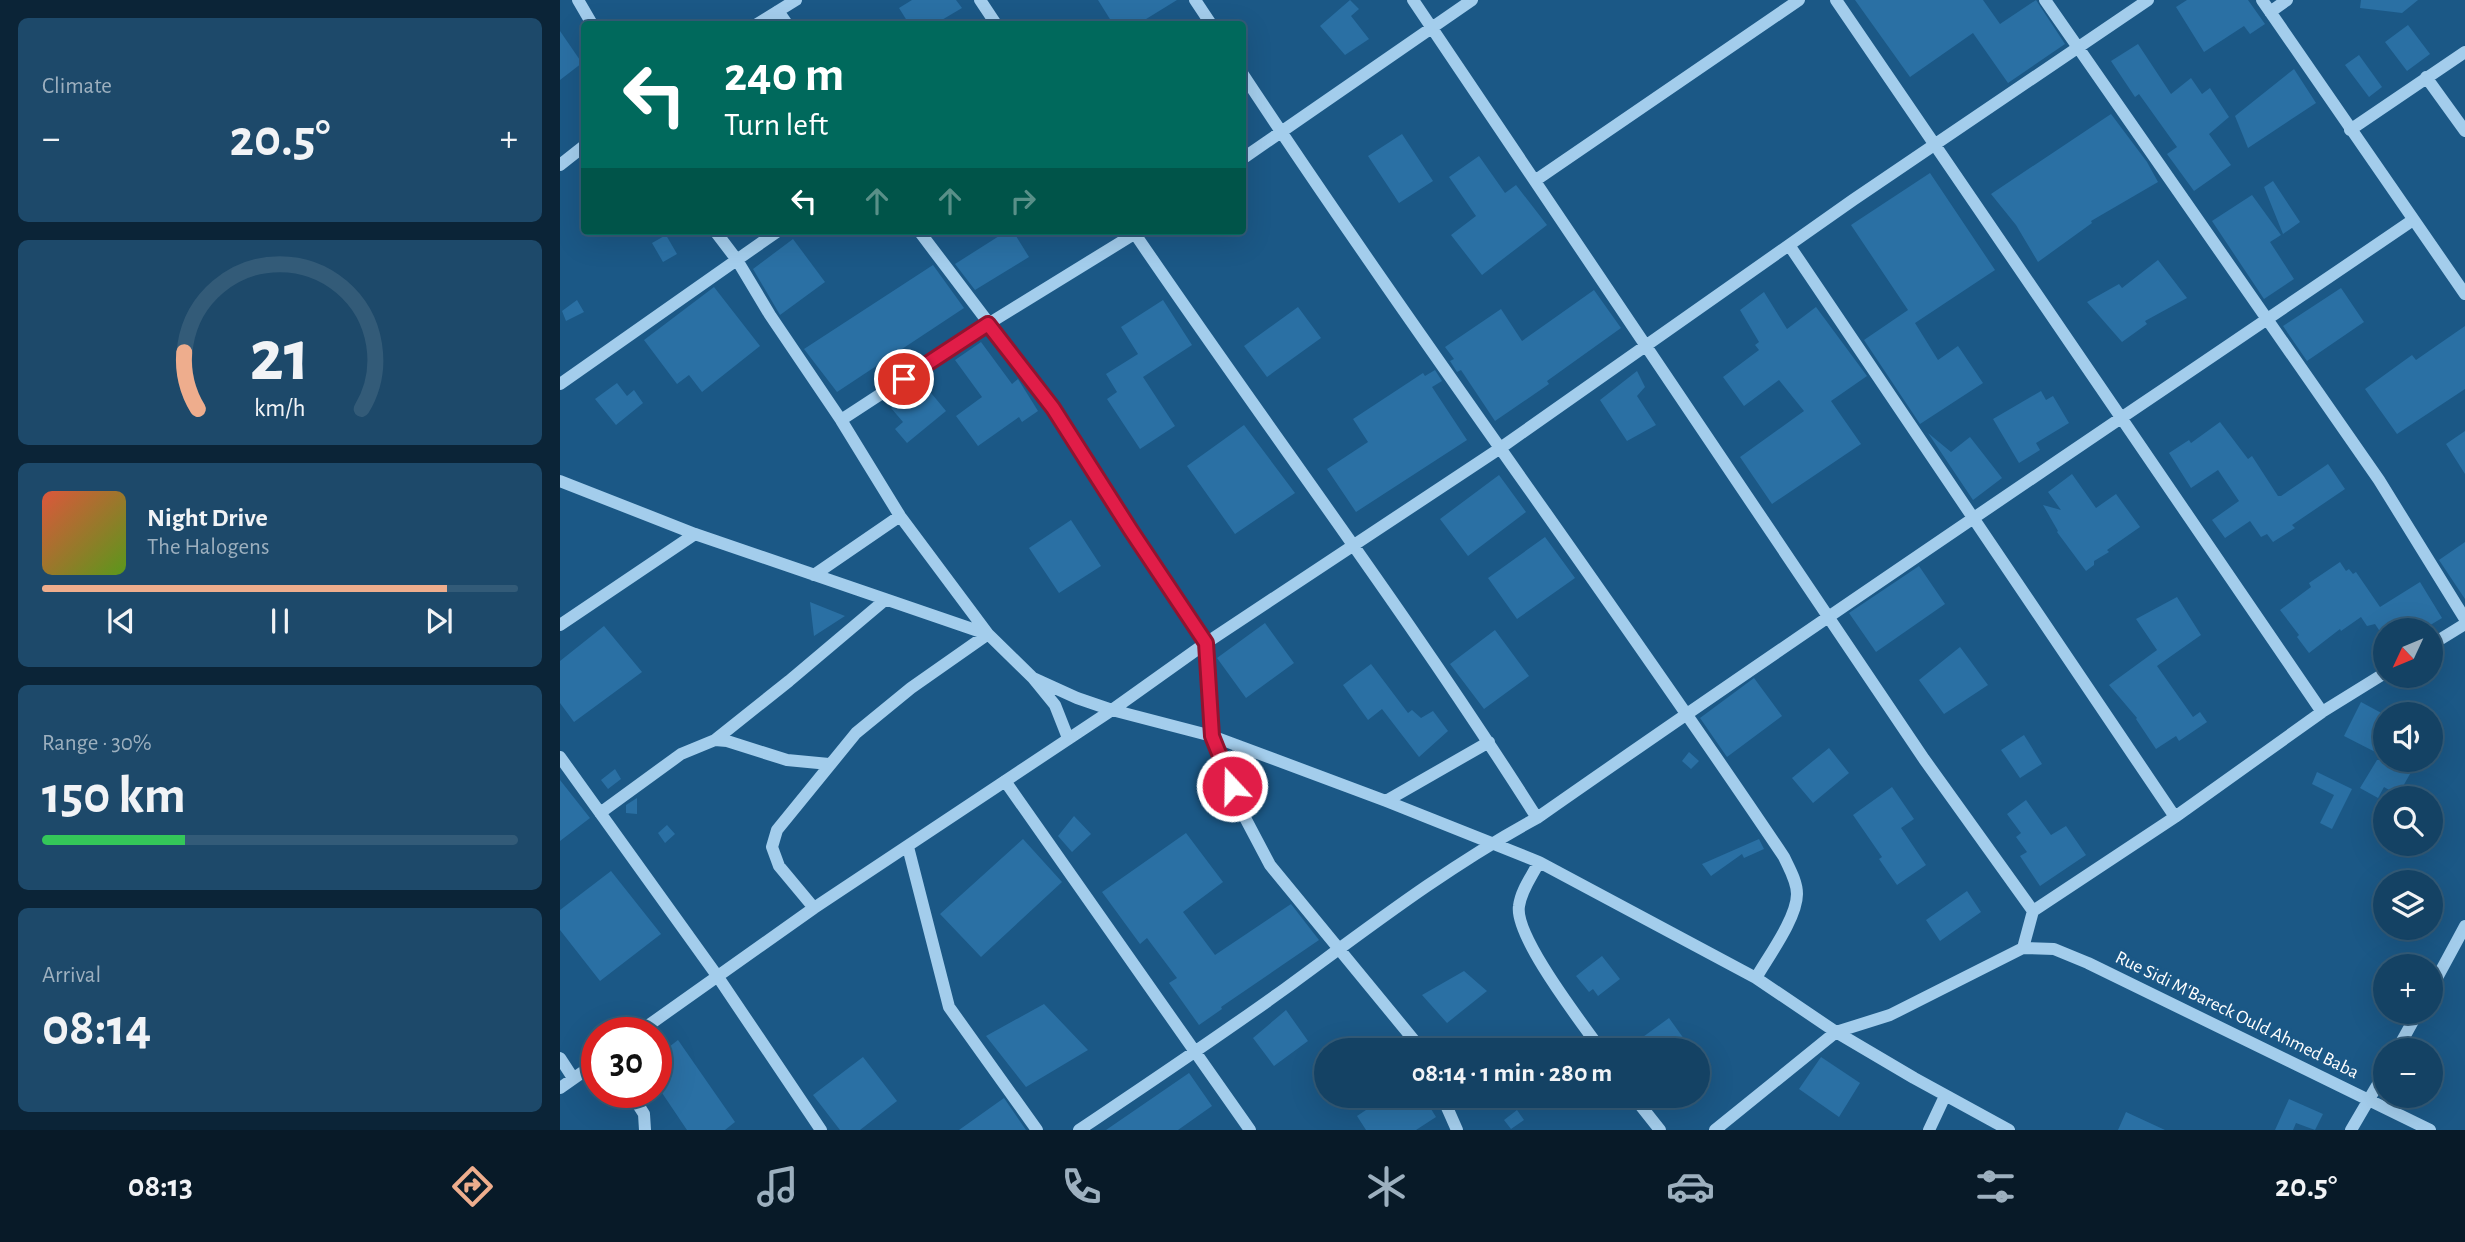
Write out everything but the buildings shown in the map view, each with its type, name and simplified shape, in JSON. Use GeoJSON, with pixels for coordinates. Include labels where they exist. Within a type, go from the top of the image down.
{"type":"FeatureCollection","features":[{"type":"Feature","properties":{"kind":"street"},"geometry":{"type":"LineString","coordinates":[[578,0],[590,21]]}},
{"type":"Feature","properties":{"kind":"street"},"geometry":{"type":"LineString","coordinates":[[762,21],[796,0]]}},
{"type":"Feature","properties":{"kind":"street"},"geometry":{"type":"LineString","coordinates":[[980,0],[994,21]]}},
{"type":"Feature","properties":{"kind":"street"},"geometry":{"type":"LineString","coordinates":[[1195,0],[1209,21]]}},
{"type":"Feature","properties":{"kind":"street"},"geometry":{"type":"LineString","coordinates":[[1413,0],[1924,759],[2033,911]]}},
{"type":"Feature","properties":{"kind":"street"},"geometry":{"type":"LineString","coordinates":[[1246,156],[1472,0]]}},
{"type":"Feature","properties":{"kind":"street"},"geometry":{"type":"LineString","coordinates":[[1536,180],[1799,0]]}},
{"type":"Feature","properties":{"kind":"street"},"geometry":{"type":"LineString","coordinates":[[1836,0],[2322,712]]}},
{"type":"Feature","properties":{"kind":"street"},"geometry":{"type":"LineString","coordinates":[[2045,0],[2379,480],[2465,621],[2443,637]]}},
{"type":"Feature","properties":{"kind":"street"},"geometry":{"type":"LineString","coordinates":[[661,1017],[814,908],[1499,449],[1789,245],[2148,0]]}},
{"type":"Feature","properties":{"kind":"street"},"geometry":{"type":"LineString","coordinates":[[2262,0],[2413,220],[2461,280],[2465,293]]}},
{"type":"Feature","properties":{"kind":"street"},"geometry":{"type":"LineString","coordinates":[[2270,12],[2287,0]]}},
{"type":"Feature","properties":{"kind":"street"},"geometry":{"type":"LineString","coordinates":[[778,11],[785,21]]}},
{"type":"Feature","properties":{"kind":"street"},"geometry":{"type":"LineString","coordinates":[[2350,130],[2465,52]]}},
{"type":"Feature","properties":{"kind":"street"},"geometry":{"type":"LineString","coordinates":[[2426,77],[2465,131]]}},
{"type":"Feature","properties":{"kind":"street"},"geometry":{"type":"LineString","coordinates":[[1246,79],[1499,449],[1686,713],[1784,857],[1797,894],[1791,916],[1756,978]]}},
{"type":"Feature","properties":{"kind":"street"},"geometry":{"type":"LineString","coordinates":[[560,165],[581,148]]}},
{"type":"Feature","properties":{"kind":"street"},"geometry":{"type":"LineString","coordinates":[[1079,1130],[1197,1052],[1402,902],[1491,843],[1537,818],[1829,615],[2123,419],[2413,220]]}},
{"type":"Feature","properties":{"kind":"street"},"geometry":{"type":"LineString","coordinates":[[718,235],[737,260],[900,516],[988,634],[1033,678],[1055,705],[1068,738]]}},
{"type":"Feature","properties":{"kind":"street"},"geometry":{"type":"LineString","coordinates":[[560,384],[772,235]]}},
{"type":"Feature","properties":{"kind":"street"},"geometry":{"type":"LineString","coordinates":[[922,235],[1053,408],[1206,643],[1212,736],[1242,812],[1270,865],[1412,1038]]}},
{"type":"Feature","properties":{"kind":"street"},"geometry":{"type":"LineString","coordinates":[[841,421],[988,324],[1131,235]]}},
{"type":"Feature","properties":{"kind":"street"},"geometry":{"type":"LineString","coordinates":[[1138,235],[1354,544],[1489,742],[1537,818]]}},
{"type":"Feature","properties":{"kind":"street"},"geometry":{"type":"LineString","coordinates":[[1789,245],[2175,817]]}},
{"type":"Feature","properties":{"kind":"street"},"geometry":{"type":"LineString","coordinates":[[560,481],[695,534],[988,634]]}},
{"type":"Feature","properties":{"kind":"street"},"geometry":{"type":"LineString","coordinates":[[814,575],[900,516]]}},
{"type":"Feature","properties":{"kind":"street"},"geometry":{"type":"LineString","coordinates":[[560,625],[695,534]]}},
{"type":"Feature","properties":{"kind":"street"},"geometry":{"type":"LineString","coordinates":[[600,813],[681,754],[715,740],[885,600]]}},
{"type":"Feature","properties":{"kind":"street"},"geometry":{"type":"LineString","coordinates":[[814,908],[779,866],[772,847],[777,830],[856,733],[911,688],[988,634]]}},
{"type":"Feature","properties":{"kind":"street"},"geometry":{"type":"LineString","coordinates":[[1033,678],[1112,710],[1212,736],[1539,862],[1756,978],[1836,1032],[2009,1130]]}},
{"type":"Feature","properties":{"kind":"street"},"geometry":{"type":"LineString","coordinates":[[1715,1130],[1836,1032],[1891,1014],[2022,948],[2033,911],[2175,817],[2322,712],[2373,680]]}},
{"type":"Feature","properties":{"kind":"street"},"geometry":{"type":"LineString","coordinates":[[715,740],[727,741],[787,760],[829,764]]}},
{"type":"Feature","properties":{"kind":"street"},"geometry":{"type":"LineString","coordinates":[[1386,801],[1489,742]]}},
{"type":"Feature","properties":{"kind":"street"},"geometry":{"type":"LineString","coordinates":[[560,757],[718,977],[821,1130]]}},
{"type":"Feature","properties":{"kind":"street"},"geometry":{"type":"LineString","coordinates":[[1005,781],[1250,1130]]}},
{"type":"Feature","properties":{"kind":"street"},"geometry":{"type":"LineString","coordinates":[[908,847],[949,1007],[1037,1130]]}},
{"type":"Feature","properties":{"kind":"street"},"geometry":{"type":"LineString","coordinates":[[1539,862],[1524,891],[1519,906],[1519,920],[1532,948],[1593,1038]]}},
{"type":"Feature","properties":{"kind":"street"},"geometry":{"type":"LineString","coordinates":[[2443,967],[2465,926]]}},
{"type":"Feature","properties":{"kind":"street","name":"Rue Sidi M'Bareck Ould Ahmed Baba"},"geometry":{"type":"LineString","coordinates":[[2022,948],[2054,949],[2088,963],[2430,1130]]}},
{"type":"Feature","properties":{"kind":"street"},"geometry":{"type":"LineString","coordinates":[[560,1058],[573,1078]]}},
{"type":"Feature","properties":{"kind":"street"},"geometry":{"type":"LineString","coordinates":[[560,1088],[581,1073]]}},
{"type":"Feature","properties":{"kind":"street"},"geometry":{"type":"LineString","coordinates":[[2351,1130],[2373,1095]]}},
{"type":"Feature","properties":{"kind":"street"},"geometry":{"type":"LineString","coordinates":[[1929,1130],[1945,1096]]}},
{"type":"Feature","properties":{"kind":"street"},"geometry":{"type":"LineString","coordinates":[[639,1108],[645,1130]]}},
{"type":"Feature","properties":{"kind":"street"},"geometry":{"type":"LineString","coordinates":[[1447,1108],[1457,1130]]}},
{"type":"Feature","properties":{"kind":"street"},"geometry":{"type":"LineString","coordinates":[[1643,1108],[1660,1130]]}},
{"type":"Feature","properties":{"kind":"route"},"geometry":{"type":"LineString","coordinates":[[904,379],[988,324],[1053,408],[1206,643],[1212,736],[1232,786]]}}]}
